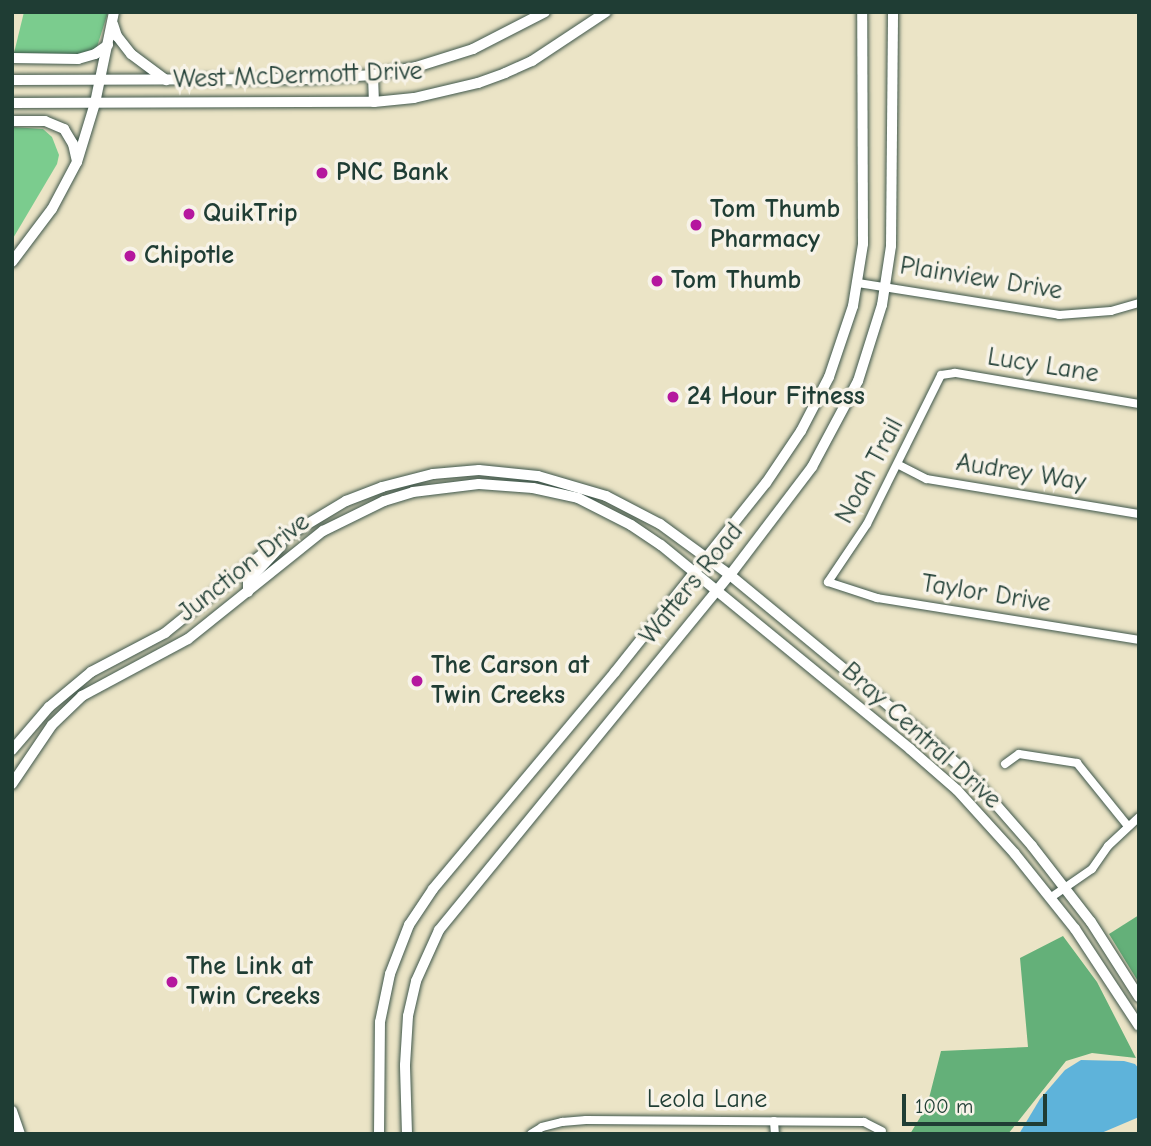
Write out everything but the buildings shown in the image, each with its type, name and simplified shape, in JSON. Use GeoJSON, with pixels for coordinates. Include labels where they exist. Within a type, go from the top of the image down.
{"type":"FeatureCollection","features":[{"type":"Feature","properties":{"kind":"main road","name":"West McDermott Drive"},"geometry":{"type":"LineString","coordinates":[[12,80],[307,79],[373,75],[416,67],[472,49],[545,12]]}},
{"type":"Feature","properties":{"kind":"main road","name":"West McDermott Drive"},"geometry":{"type":"LineString","coordinates":[[12,103],[374,102],[414,98],[478,83],[531,61],[606,12]]}},
{"type":"Feature","properties":{"kind":"main road","name":"Watters Road"},"geometry":{"type":"LineString","coordinates":[[379,1134],[380,1022],[390,974],[409,925],[433,889],[695,573],[766,483],[816,405],[839,354],[858,283],[863,244],[862,12]]}},
{"type":"Feature","properties":{"kind":"main road","name":"Watters Road"},"geometry":{"type":"LineString","coordinates":[[407,1134],[405,1065],[408,1016],[415,981],[439,930],[730,575],[812,467],[842,415],[873,338],[886,286],[891,246],[893,12]]}},
{"type":"Feature","properties":{"kind":"main road"},"geometry":{"type":"LineString","coordinates":[[12,262],[52,209],[76,162],[95,103],[113,18]]}},
{"type":"Feature","properties":{"kind":"main road"},"geometry":{"type":"LineString","coordinates":[[113,18],[117,36],[131,54],[166,80]]}},
{"type":"Feature","properties":{"kind":"main road"},"geometry":{"type":"LineString","coordinates":[[12,58],[78,59],[94,54],[108,45]]}},
{"type":"Feature","properties":{"kind":"main road"},"geometry":{"type":"LineString","coordinates":[[373,75],[374,102]]}},
{"type":"Feature","properties":{"kind":"main road"},"geometry":{"type":"LineString","coordinates":[[12,121],[45,121],[64,129],[73,144],[76,162]]}},
{"type":"Feature","properties":{"kind":"street","name":"Plainview Drive"},"geometry":{"type":"LineString","coordinates":[[858,283],[1059,315],[1111,311],[1139,303]]}},
{"type":"Feature","properties":{"kind":"street","name":"Lucy Lane"},"geometry":{"type":"LineString","coordinates":[[941,375],[955,373],[1139,404]]}},
{"type":"Feature","properties":{"kind":"street","name":"Noah Trail"},"geometry":{"type":"LineString","coordinates":[[828,582],[867,524],[899,466],[941,375]]}},
{"type":"Feature","properties":{"kind":"street","name":"Audrey Way"},"geometry":{"type":"LineString","coordinates":[[899,466],[927,479],[1139,514]]}},
{"type":"Feature","properties":{"kind":"street","name":"Junction Drive"},"geometry":{"type":"LineString","coordinates":[[12,750],[68,690],[91,672],[165,633],[295,530],[346,501],[382,487],[433,474],[479,470],[529,474],[606,496],[660,524],[706,557]]}},
{"type":"Feature","properties":{"kind":"street","name":"Junction Drive"},"geometry":{"type":"LineString","coordinates":[[12,783],[52,725],[82,696],[188,639],[313,536],[388,499],[413,492],[479,484],[501,484],[578,498],[631,525],[695,573]]}},
{"type":"Feature","properties":{"kind":"street"},"geometry":{"type":"LineString","coordinates":[[547,491],[558,489],[590,499],[606,496]]}},
{"type":"Feature","properties":{"kind":"street"},"geometry":{"type":"LineString","coordinates":[[248,592],[248,581],[295,530]]}},
{"type":"Feature","properties":{"kind":"street","name":"Bray Central Drive"},"geometry":{"type":"LineString","coordinates":[[706,557],[861,681],[971,776],[1066,889],[1091,922],[1139,997]]}},
{"type":"Feature","properties":{"kind":"street","name":"Bray Central Drive"},"geometry":{"type":"LineString","coordinates":[[695,573],[957,790],[1015,854],[1075,929],[1139,1026]]}},
{"type":"Feature","properties":{"kind":"street","name":"Taylor Drive"},"geometry":{"type":"LineString","coordinates":[[828,582],[877,598],[1139,640]]}},
{"type":"Feature","properties":{"kind":"street"},"geometry":{"type":"LineString","coordinates":[[1005,764],[1019,754],[1077,762],[1127,825]]}},
{"type":"Feature","properties":{"kind":"street"},"geometry":{"type":"LineString","coordinates":[[1050,898],[1092,869],[1127,825],[1139,817]]}},
{"type":"Feature","properties":{"kind":"street"},"geometry":{"type":"LineString","coordinates":[[12,1111],[20,1134]]}},
{"type":"Feature","properties":{"kind":"street","name":"Leola Lane"},"geometry":{"type":"LineString","coordinates":[[531,1134],[542,1127],[574,1121],[864,1122],[882,1131]]}},
{"type":"Feature","properties":{"kind":"street"},"geometry":{"type":"LineString","coordinates":[[774,1122],[775,1134]]}},
{"type":"Feature","properties":{"kind":"green space"},"geometry":{"type":"Polygon","coordinates":[[[24,12],[108,12],[97,47],[84,55],[14,53],[24,12]]]}},
{"type":"Feature","properties":{"kind":"green space"},"geometry":{"type":"Polygon","coordinates":[[[12,127],[43,129],[52,137],[59,155],[57,164],[12,240],[12,127]]]}},
{"type":"Feature","properties":{"kind":"green space"},"geometry":{"type":"Polygon","coordinates":[[[1139,915],[1139,983],[1109,934],[1139,915]]]}},
{"type":"Feature","properties":{"kind":"green space"},"geometry":{"type":"Polygon","coordinates":[[[1063,936],[1097,982],[1136,1058],[1092,1053],[1066,1061],[1008,1134],[910,1134],[927,1106],[941,1051],[1028,1047],[1020,958],[1063,936]]]}},
{"type":"Feature","properties":{"kind":"water"},"geometry":{"type":"Polygon","coordinates":[[[1081,1060],[1124,1061],[1135,1064],[1139,1069],[1139,1117],[1099,1134],[1019,1134],[1040,1099],[1065,1070],[1081,1060]]]}},
{"type":"Feature","properties":{"kind":"place","name":"PNC Bank"},"geometry":{"type":"Point","coordinates":[322,173]}},
{"type":"Feature","properties":{"kind":"place","name":"QuikTrip"},"geometry":{"type":"Point","coordinates":[189,214]}},
{"type":"Feature","properties":{"kind":"place","name":"Tom Thumb Pharmacy"},"geometry":{"type":"Point","coordinates":[696,225]}},
{"type":"Feature","properties":{"kind":"place","name":"Chipotle"},"geometry":{"type":"Point","coordinates":[130,256]}},
{"type":"Feature","properties":{"kind":"place","name":"Tom Thumb"},"geometry":{"type":"Point","coordinates":[657,281]}},
{"type":"Feature","properties":{"kind":"place","name":"24 Hour Fitness"},"geometry":{"type":"Point","coordinates":[673,397]}},
{"type":"Feature","properties":{"kind":"place","name":"The Carson at Twin Creeks"},"geometry":{"type":"Point","coordinates":[417,681]}},
{"type":"Feature","properties":{"kind":"place","name":"The Link at Twin Creeks"},"geometry":{"type":"Point","coordinates":[172,982]}}]}
